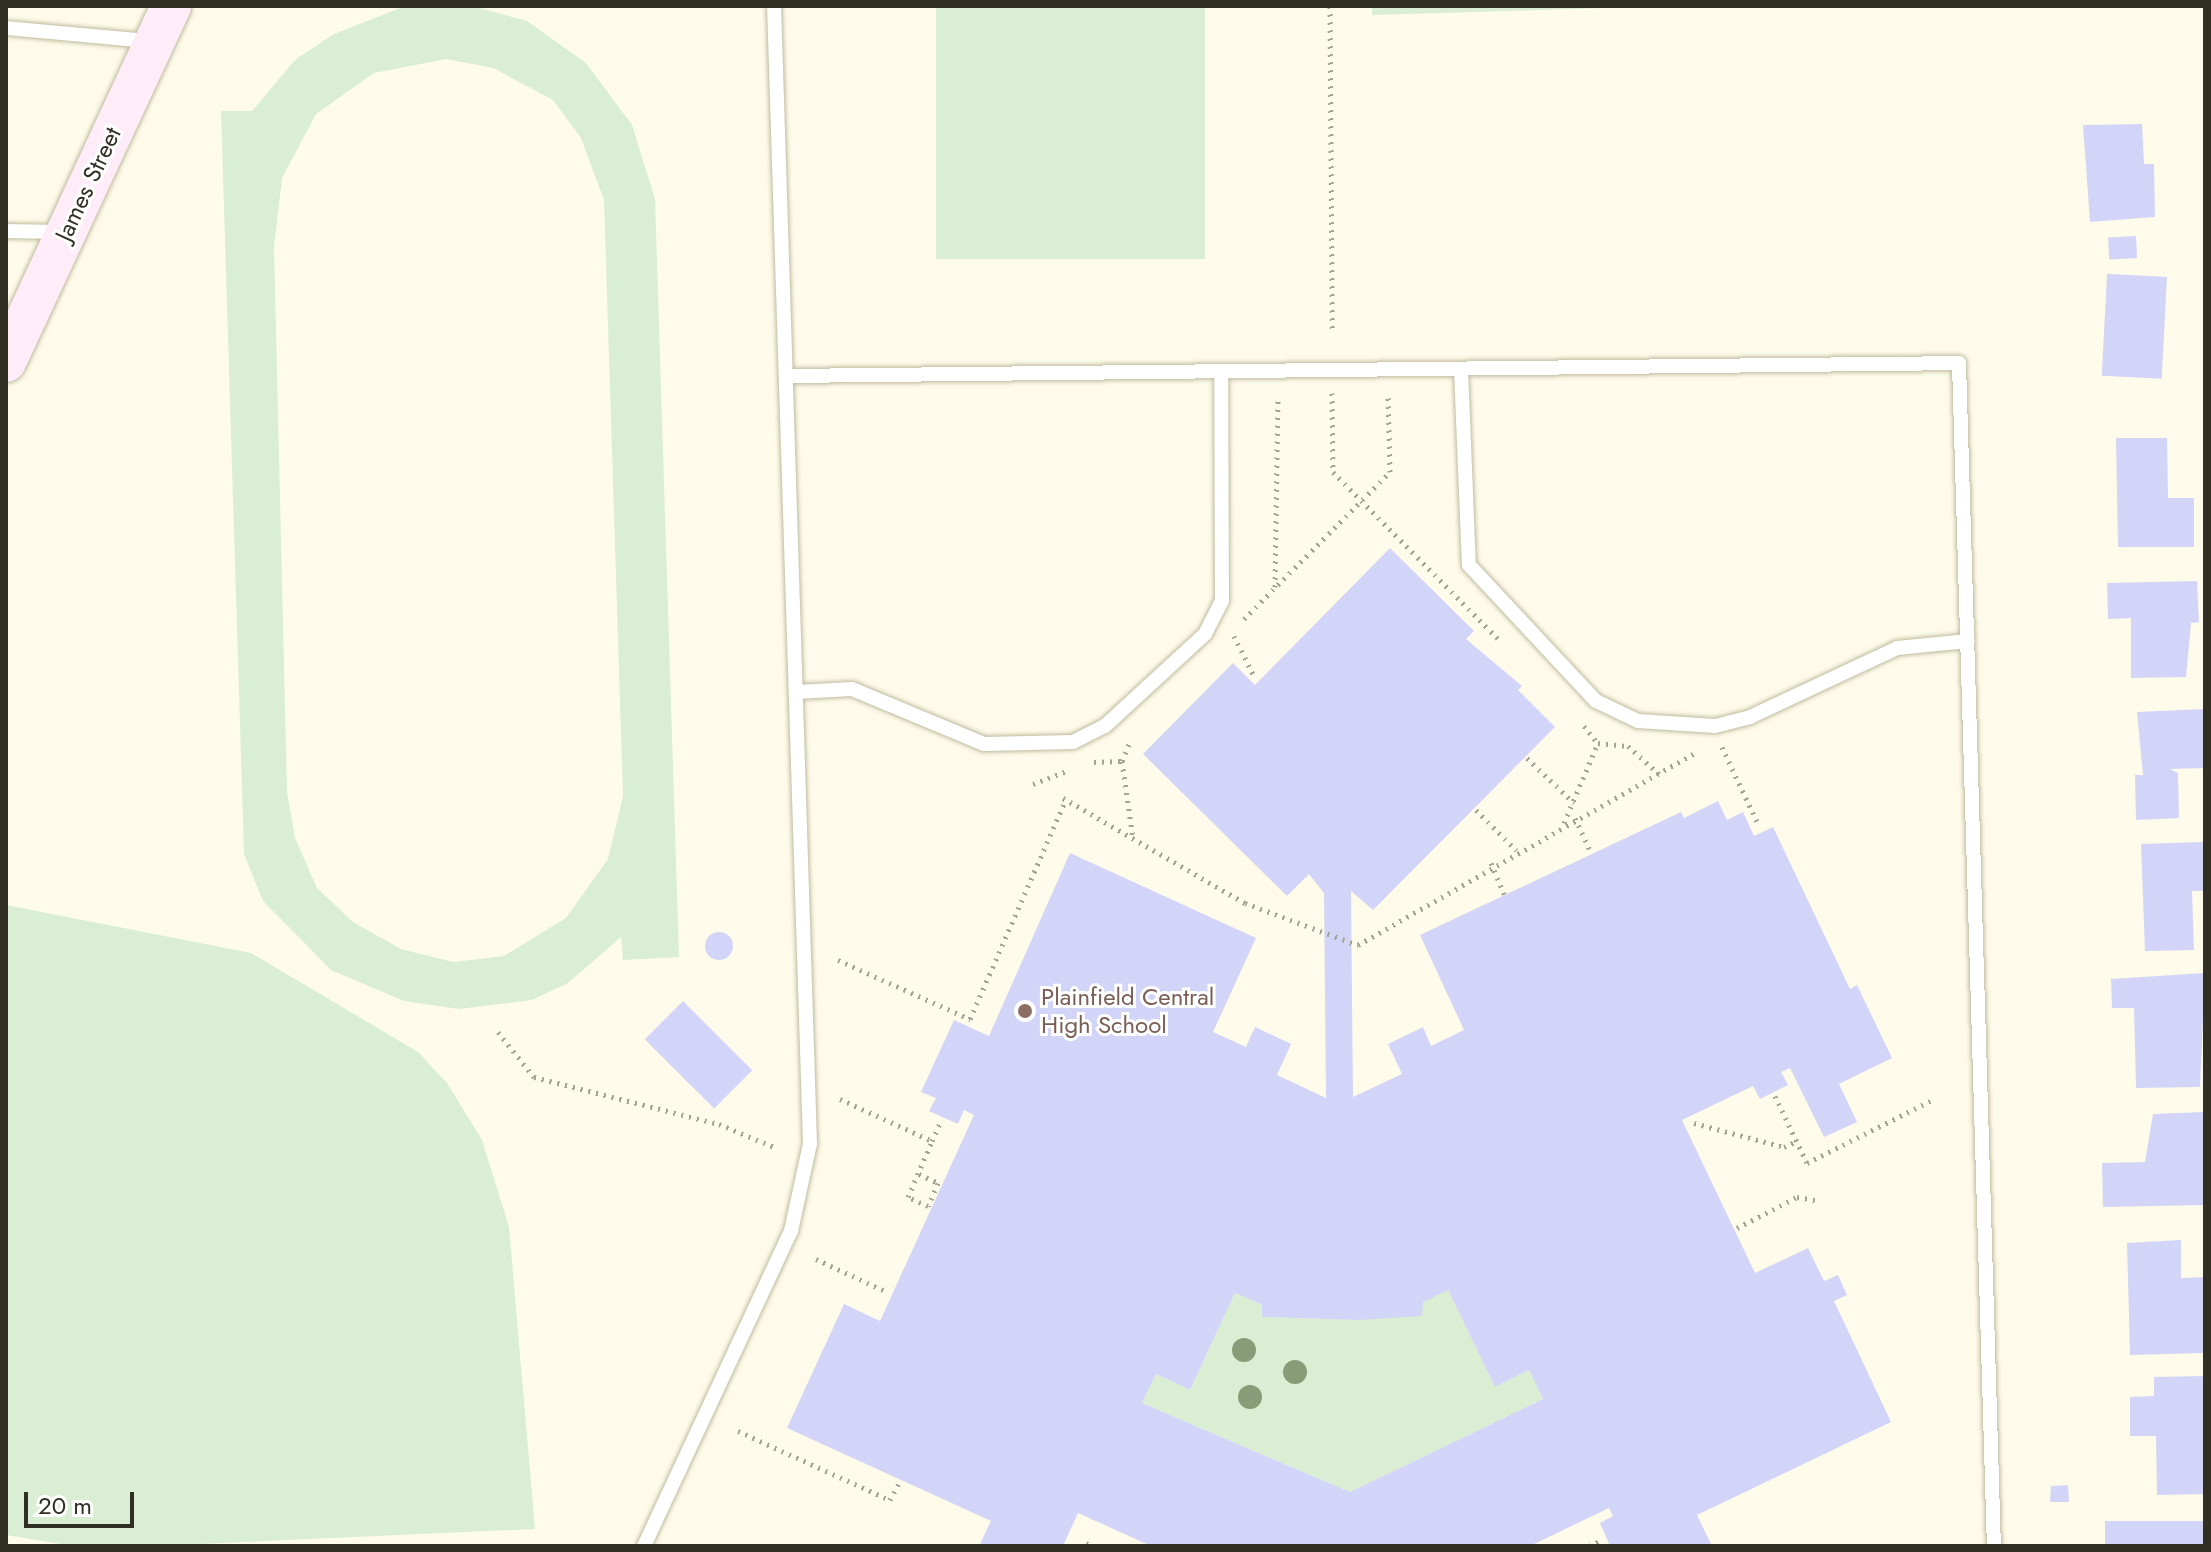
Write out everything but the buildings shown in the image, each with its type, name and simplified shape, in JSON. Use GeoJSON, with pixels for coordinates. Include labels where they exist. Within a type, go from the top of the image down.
{"type":"FeatureCollection","features":[{"type":"Feature","properties":{"kind":"street","name":"James Street"},"geometry":{"type":"LineString","coordinates":[[6,362],[164,24]]}},
{"type":"Feature","properties":{"kind":"lane"},"geometry":{"type":"LineString","coordinates":[[644,1546],[803,1193],[810,1144],[774,6]]}},
{"type":"Feature","properties":{"kind":"lane"},"geometry":{"type":"LineString","coordinates":[[6,28],[164,24]]}},
{"type":"Feature","properties":{"kind":"lane"},"geometry":{"type":"LineString","coordinates":[[6,231],[65,232]]}},
{"type":"Feature","properties":{"kind":"lane"},"geometry":{"type":"LineString","coordinates":[[786,376],[1959,363],[1994,1546]]}},
{"type":"Feature","properties":{"kind":"lane"},"geometry":{"type":"LineString","coordinates":[[1461,369],[1469,565],[1596,701],[1638,721],[1715,726],[1750,717],[1897,648],[1968,641]]}},
{"type":"Feature","properties":{"kind":"lane"},"geometry":{"type":"LineString","coordinates":[[796,692],[852,689],[984,744],[1073,742],[1105,726],[1205,634],[1222,601],[1221,371]]}},
{"type":"Feature","properties":{"kind":"path"},"geometry":{"type":"LineString","coordinates":[[1330,6],[1332,332]]}},
{"type":"Feature","properties":{"kind":"path"},"geometry":{"type":"LineString","coordinates":[[1221,642],[1390,472],[1390,395],[1376,396]]}},
{"type":"Feature","properties":{"kind":"path"},"geometry":{"type":"LineString","coordinates":[[1318,397],[1347,396]]}},
{"type":"Feature","properties":{"kind":"path"},"geometry":{"type":"LineString","coordinates":[[1275,587],[1275,397],[1289,397]]}},
{"type":"Feature","properties":{"kind":"path"},"geometry":{"type":"LineString","coordinates":[[1231,632],[1255,678]]}},
{"type":"Feature","properties":{"kind":"path"},"geometry":{"type":"LineString","coordinates":[[1133,839],[1122,761],[1134,733]]}},
{"type":"Feature","properties":{"kind":"path"},"geometry":{"type":"LineString","coordinates":[[1564,825],[1598,743]]}},
{"type":"Feature","properties":{"kind":"path"},"geometry":{"type":"LineString","coordinates":[[838,960],[970,1019],[1064,798],[1245,903],[1358,945],[1491,863],[1720,743],[1758,824]]}},
{"type":"Feature","properties":{"kind":"path"},"geometry":{"type":"LineString","coordinates":[[1527,758],[1574,803]]}},
{"type":"Feature","properties":{"kind":"path"},"geometry":{"type":"LineString","coordinates":[[1087,763],[1122,761]]}},
{"type":"Feature","properties":{"kind":"path"},"geometry":{"type":"LineString","coordinates":[[1033,784],[1074,768]]}},
{"type":"Feature","properties":{"kind":"path"},"geometry":{"type":"LineString","coordinates":[[1476,810],[1516,850]]}},
{"type":"Feature","properties":{"kind":"path"},"geometry":{"type":"LineString","coordinates":[[1575,818],[1591,852]]}},
{"type":"Feature","properties":{"kind":"path"},"geometry":{"type":"LineString","coordinates":[[1491,863],[1504,894]]}},
{"type":"Feature","properties":{"kind":"path"},"geometry":{"type":"LineString","coordinates":[[498,1032],[534,1077],[719,1124],[774,1147]]}},
{"type":"Feature","properties":{"kind":"path"},"geometry":{"type":"LineString","coordinates":[[1775,1096],[1807,1163],[1932,1100]]}},
{"type":"Feature","properties":{"kind":"path"},"geometry":{"type":"LineString","coordinates":[[840,1099],[932,1141]]}},
{"type":"Feature","properties":{"kind":"path"},"geometry":{"type":"LineString","coordinates":[[919,1174],[938,1183],[928,1206],[908,1197],[940,1123]]}},
{"type":"Feature","properties":{"kind":"path"},"geometry":{"type":"LineString","coordinates":[[1694,1123],[1784,1147],[1797,1141]]}},
{"type":"Feature","properties":{"kind":"path"},"geometry":{"type":"LineString","coordinates":[[1737,1228],[1797,1197],[1820,1201]]}},
{"type":"Feature","properties":{"kind":"path"},"geometry":{"type":"LineString","coordinates":[[816,1259],[885,1291]]}},
{"type":"Feature","properties":{"kind":"path"},"geometry":{"type":"LineString","coordinates":[[738,1431],[890,1500],[899,1483]]}},
{"type":"Feature","properties":{"kind":"path"},"geometry":{"type":"LineString","coordinates":[[1589,1546],[1602,1540]]}},
{"type":"Feature","properties":{"kind":"green space"},"geometry":{"type":"Polygon","coordinates":[[[472,6],[527,21],[586,63],[632,125],[655,199],[679,957],[623,960],[621,937],[568,983],[532,1000],[459,1009],[404,1001],[331,970],[263,901],[244,854],[221,111],[252,111],[295,60],[334,34],[403,7],[472,6]],[[446,59],[374,73],[316,114],[282,178],[274,247],[287,792],[295,838],[317,888],[353,922],[401,949],[453,962],[504,956],[566,918],[608,859],[623,796],[604,200],[581,138],[553,100],[493,68],[446,59]]]}},
{"type":"Feature","properties":{"kind":"green space"},"geometry":{"type":"Polygon","coordinates":[[[936,6],[1205,6],[1205,259],[936,259],[936,6]]]}},
{"type":"Feature","properties":{"kind":"green space"},"geometry":{"type":"Polygon","coordinates":[[[1372,6],[1640,6],[1640,7],[1372,15],[1372,6]]]}},
{"type":"Feature","properties":{"kind":"green space"},"geometry":{"type":"Polygon","coordinates":[[[6,905],[251,953],[418,1052],[447,1083],[482,1140],[509,1227],[535,1529],[155,1546],[73,1546],[6,1535],[6,905]]]}},
{"type":"Feature","properties":{"kind":"green space"},"geometry":{"type":"Polygon","coordinates":[[[1448,1290],[1495,1387],[1529,1370],[1543,1399],[1350,1492],[1142,1403],[1156,1374],[1190,1390],[1235,1293],[1262,1305],[1263,1317],[1359,1320],[1448,1290]]]}},
{"type":"Feature","properties":{"kind":"place","name":"Plainfield Central High School"},"geometry":{"type":"Point","coordinates":[1025,1011]}}]}
